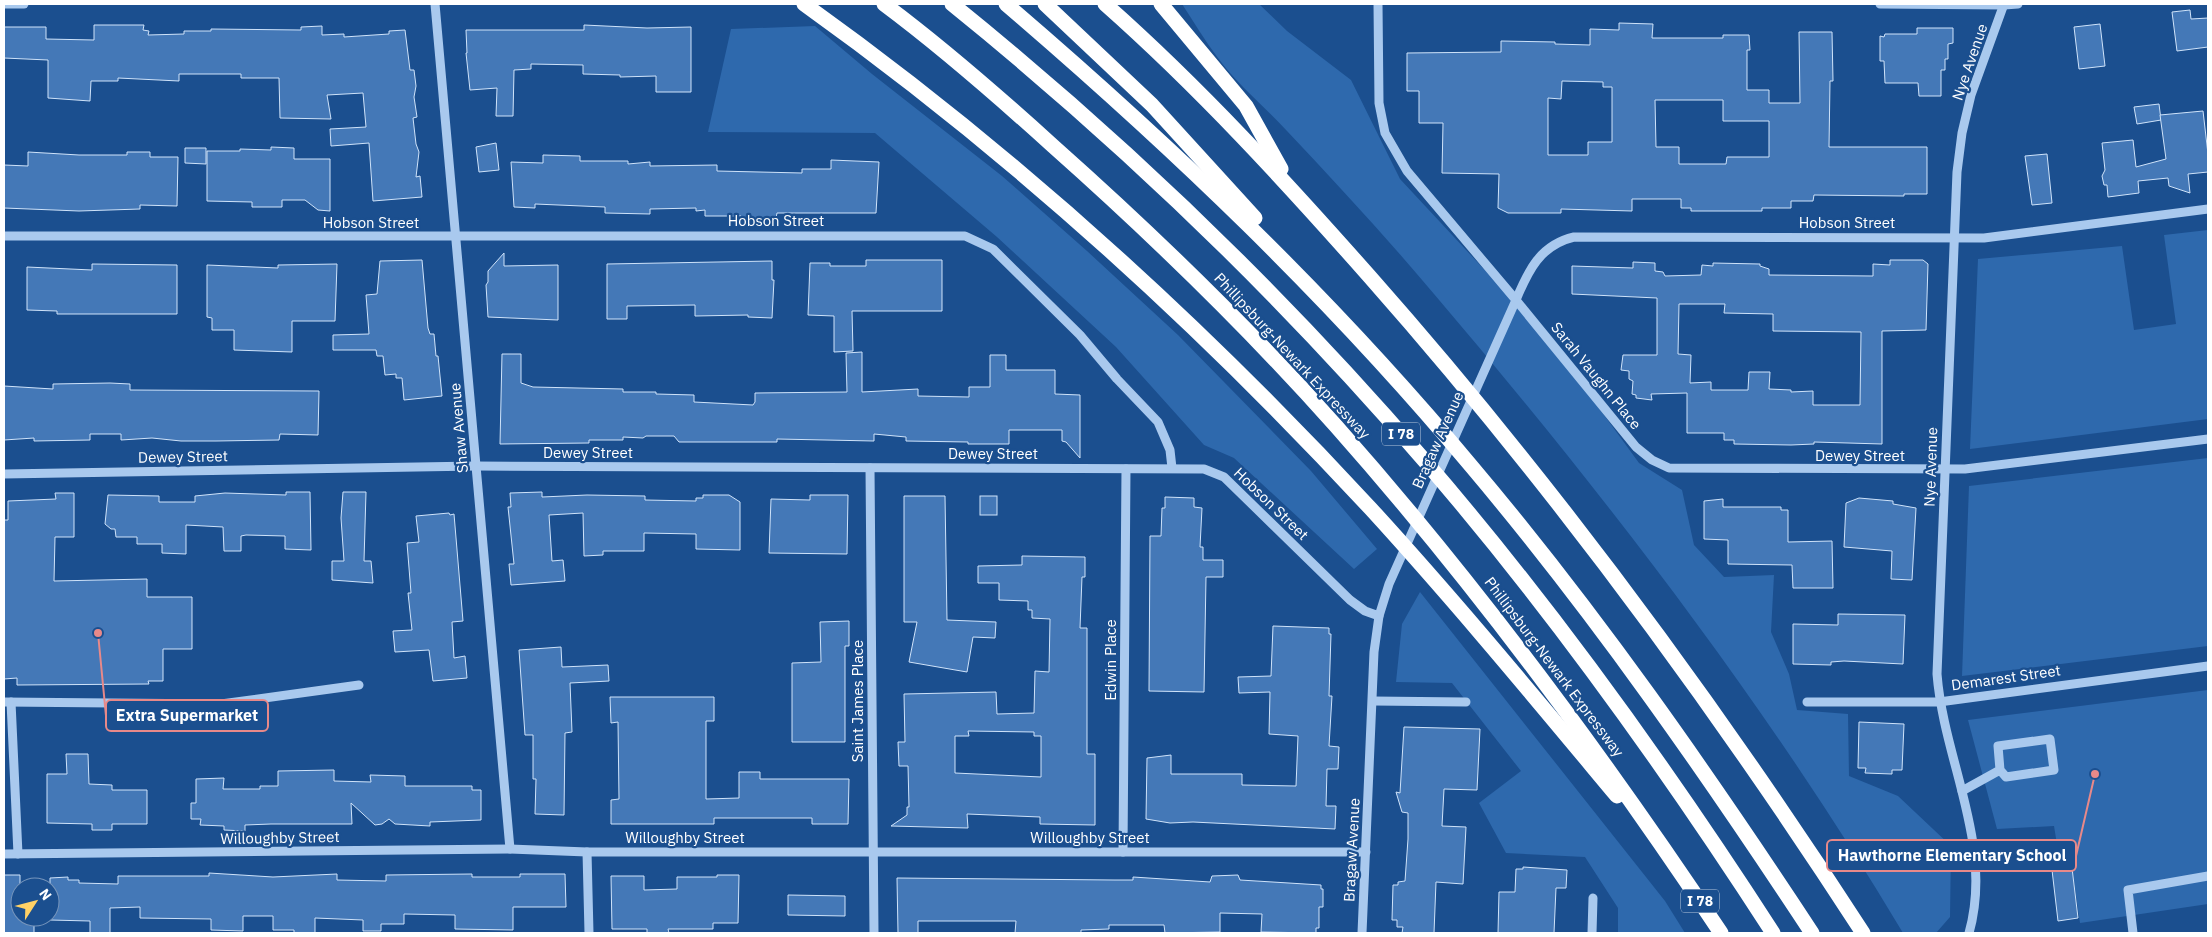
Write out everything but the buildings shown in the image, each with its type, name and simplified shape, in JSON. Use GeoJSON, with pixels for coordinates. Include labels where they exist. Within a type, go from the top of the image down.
{"type":"FeatureCollection","features":[{"type":"Feature","properties":{"kind":"highway"},"geometry":{"type":"LineString","coordinates":[[804,4],[916,87],[1038,185],[1097,237],[1233,368],[1356,493],[1449,596],[1679,870]]}},
{"type":"Feature","properties":{"kind":"highway","name":"Phillipsburg-Newark Expressway"},"geometry":{"type":"LineString","coordinates":[[884,4],[1022,118],[1130,215],[1334,423],[1429,535],[1518,646],[1604,762],[1721,933]]}},
{"type":"Feature","properties":{"kind":"highway","name":"Phillipsburg-Newark Expressway"},"geometry":{"type":"LineString","coordinates":[[952,4],[1068,100],[1175,198],[1279,302],[1378,407],[1474,519],[1568,639],[1685,800],[1773,933]]}},
{"type":"Feature","properties":{"kind":"highway","name":"I 78"},"geometry":{"type":"LineString","coordinates":[[1006,4],[1108,92],[1195,172],[1273,249],[1374,355],[1472,466],[1605,635],[1696,761],[1812,933]]}},
{"type":"Feature","properties":{"kind":"highway"},"geometry":{"type":"LineString","coordinates":[[1045,4],[1114,68],[1176,130],[1232,191],[1374,355]]}},
{"type":"Feature","properties":{"kind":"highway"},"geometry":{"type":"LineString","coordinates":[[1105,4],[1194,86],[1291,188],[1446,363],[1582,532],[1711,707],[1793,826],[1863,933]]}},
{"type":"Feature","properties":{"kind":"highway"},"geometry":{"type":"LineString","coordinates":[[1161,4],[1246,106],[1291,188]]}},
{"type":"Feature","properties":{"kind":"street"},"geometry":{"type":"LineString","coordinates":[[4,4],[24,4]]}},
{"type":"Feature","properties":{"kind":"street","name":"Shaw Avenue"},"geometry":{"type":"LineString","coordinates":[[435,4],[510,850]]}},
{"type":"Feature","properties":{"kind":"street"},"geometry":{"type":"LineString","coordinates":[[1378,4],[1379,103],[1385,132],[1407,171],[1516,300]]}},
{"type":"Feature","properties":{"kind":"street"},"geometry":{"type":"LineString","coordinates":[[1880,4],[2018,4]]}},
{"type":"Feature","properties":{"kind":"street","name":"Nye Avenue"},"geometry":{"type":"LineString","coordinates":[[1969,933],[1975,911],[1976,878],[1971,828],[1939,702],[1937,674],[1957,172],[1962,133],[1971,96],[2004,5]]}},
{"type":"Feature","properties":{"kind":"street","name":"Hobson Street"},"geometry":{"type":"LineString","coordinates":[[1516,300],[1526,276],[1537,258],[1555,244],[1574,237],[1954,236],[1984,238],[2208,209]]}},
{"type":"Feature","properties":{"kind":"street","name":"Hobson Street"},"geometry":{"type":"LineString","coordinates":[[4,236],[955,235],[974,239],[993,249],[1070,323],[1128,392],[1152,416],[1168,441],[1172,468],[1204,469],[1224,477],[1350,600],[1365,611],[1379,616]]}},
{"type":"Feature","properties":{"kind":"street","name":"Bragaw Avenue"},"geometry":{"type":"LineString","coordinates":[[1362,933],[1375,639],[1379,616],[1389,584],[1516,300]]}},
{"type":"Feature","properties":{"kind":"street","name":"Sarah Vaughn Place"},"geometry":{"type":"LineString","coordinates":[[1516,300],[1636,447],[1660,465]]}},
{"type":"Feature","properties":{"kind":"street","name":"Dewey Street"},"geometry":{"type":"LineString","coordinates":[[1660,465],[1687,470],[1945,470],[1995,467],[2208,439]]}},
{"type":"Feature","properties":{"kind":"street","name":"Dewey Street"},"geometry":{"type":"LineString","coordinates":[[4,474],[476,466],[1172,468]]}},
{"type":"Feature","properties":{"kind":"street","name":"Saint James Place"},"geometry":{"type":"LineString","coordinates":[[870,468],[874,933]]}},
{"type":"Feature","properties":{"kind":"street","name":"Edwin Place"},"geometry":{"type":"LineString","coordinates":[[1123,852],[1126,468]]}},
{"type":"Feature","properties":{"kind":"street","name":"Demarest Street"},"geometry":{"type":"LineString","coordinates":[[1807,702],[1939,702],[2208,666]]}},
{"type":"Feature","properties":{"kind":"street"},"geometry":{"type":"LineString","coordinates":[[18,854],[8,702],[221,704],[359,685]]}},
{"type":"Feature","properties":{"kind":"street"},"geometry":{"type":"LineString","coordinates":[[1373,700],[1466,702]]}},
{"type":"Feature","properties":{"kind":"street"},"geometry":{"type":"LineString","coordinates":[[2050,739],[2054,770],[2006,777],[2000,770],[1998,746],[2050,739]]}},
{"type":"Feature","properties":{"kind":"street"},"geometry":{"type":"LineString","coordinates":[[1962,791],[2000,770]]}},
{"type":"Feature","properties":{"kind":"street","name":"Willoughby Street"},"geometry":{"type":"LineString","coordinates":[[4,854],[510,850],[588,852],[1366,852]]}},
{"type":"Feature","properties":{"kind":"street"},"geometry":{"type":"LineString","coordinates":[[588,852],[589,933]]}},
{"type":"Feature","properties":{"kind":"street"},"geometry":{"type":"LineString","coordinates":[[2133,933],[2128,890],[2208,876]]}},
{"type":"Feature","properties":{"kind":"street"},"geometry":{"type":"LineString","coordinates":[[1592,933],[1593,898]]}},
{"type":"Feature","properties":{"kind":"shaded area"},"geometry":{"type":"Polygon","coordinates":[[[1182,4],[1259,4],[1287,31],[1351,80],[1400,179],[1548,338],[1639,463],[1682,490],[1694,545],[1724,577],[1774,575],[1771,632],[1789,674],[1797,710],[1848,714],[1849,776],[1898,796],[1951,846],[1950,917],[1936,933],[1903,933],[1797,766],[1682,604],[1622,525],[1498,370],[1416,273],[1324,171],[1226,68],[1182,4]]]}},
{"type":"Feature","properties":{"kind":"shaded area"},"geometry":{"type":"Polygon","coordinates":[[[815,26],[872,74],[1002,176],[1178,335],[1311,471],[1377,549],[1354,569],[1234,458],[1204,445],[1116,347],[997,237],[875,133],[708,132],[731,29],[815,26]]]}},
{"type":"Feature","properties":{"kind":"shaded area"},"geometry":{"type":"Polygon","coordinates":[[[2208,230],[2208,419],[1970,449],[1978,259],[2122,246],[2134,330],[2176,324],[2164,235],[2208,230]]]}},
{"type":"Feature","properties":{"kind":"shaded area"},"geometry":{"type":"Polygon","coordinates":[[[2208,458],[2208,646],[1962,676],[1969,486],[2208,458]]]}},
{"type":"Feature","properties":{"kind":"shaded area"},"geometry":{"type":"Polygon","coordinates":[[[1420,592],[1665,901],[1685,933],[1618,933],[1618,908],[1585,857],[1506,853],[1479,803],[1521,771],[1452,683],[1396,682],[1402,624],[1420,592]]]}},
{"type":"Feature","properties":{"kind":"shaded area"},"geometry":{"type":"Polygon","coordinates":[[[2208,690],[2208,904],[2080,923],[2072,868],[2061,869],[2054,826],[1997,829],[1968,720],[2208,690]]]}},
{"type":"Feature","properties":{"kind":"place","name":"Extra Supermarket"},"geometry":{"type":"Point","coordinates":[98,633]}},
{"type":"Feature","properties":{"kind":"place","name":"Hawthorne Elementary School"},"geometry":{"type":"Point","coordinates":[2095,774]}}]}
